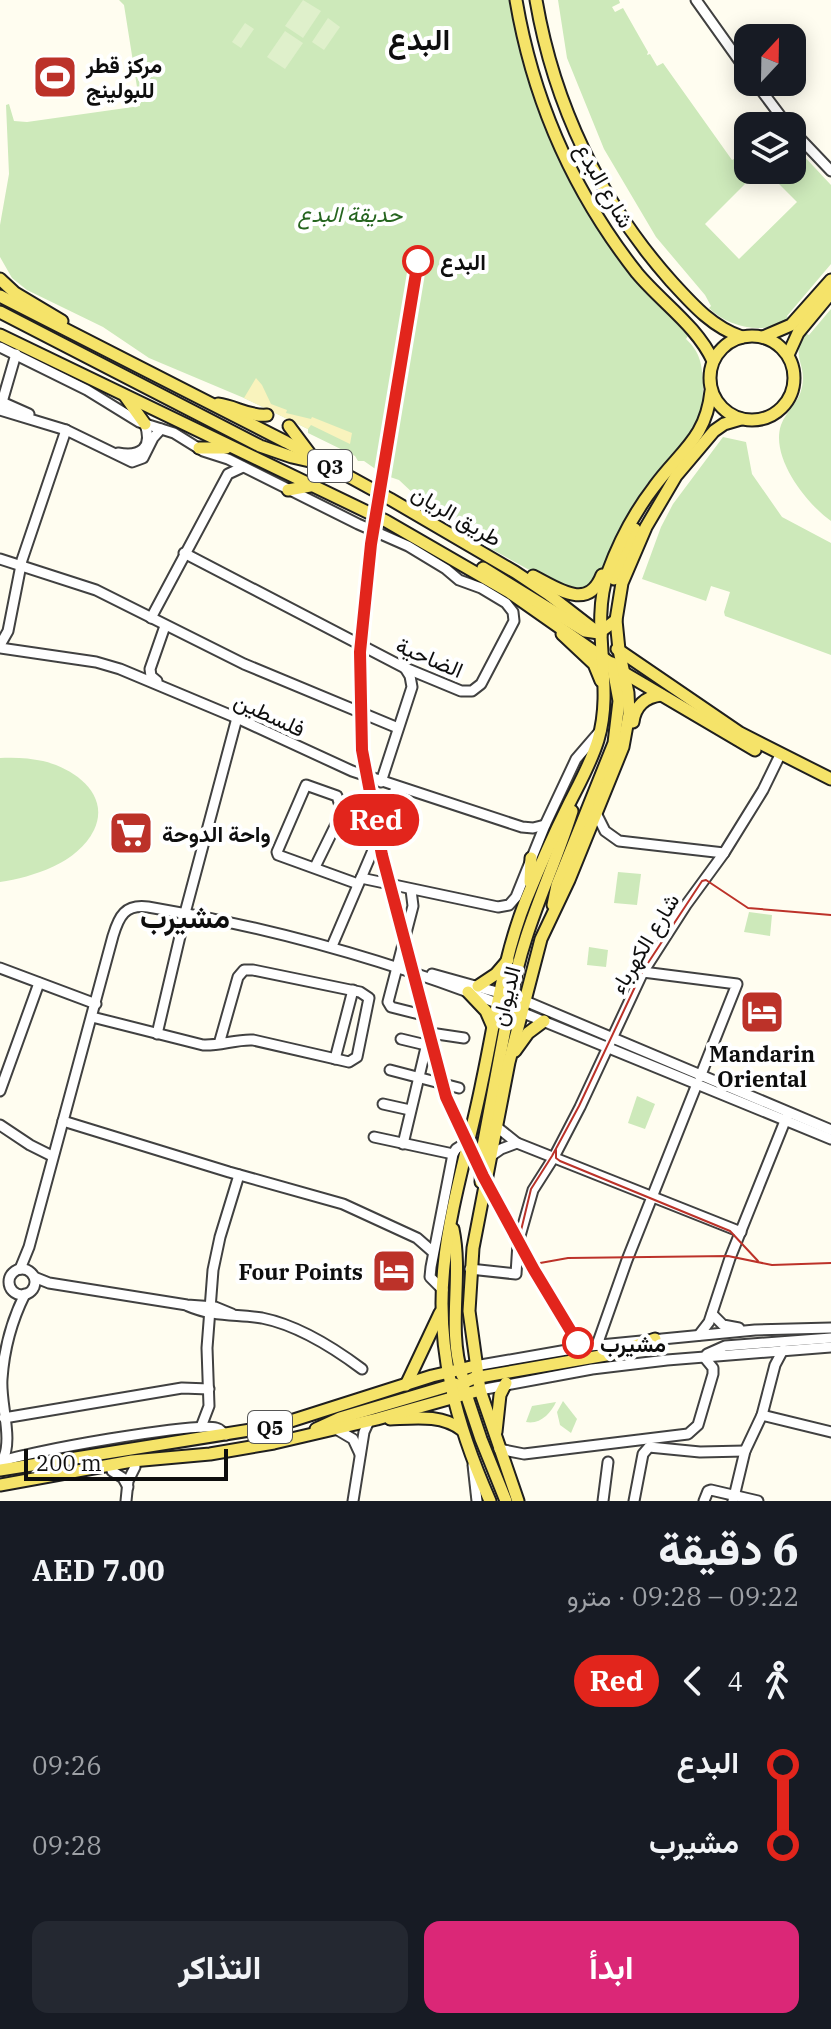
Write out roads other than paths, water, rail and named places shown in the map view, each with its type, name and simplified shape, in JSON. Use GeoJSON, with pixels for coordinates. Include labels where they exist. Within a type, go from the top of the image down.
{"type":"FeatureCollection","features":[{"type":"Feature","properties":{"kind":"main road","name":"شارع البدع"},"geometry":{"type":"LineString","coordinates":[[516,0],[538,90],[574,175],[626,257],[696,334],[713,361]]}},
{"type":"Feature","properties":{"kind":"main road","name":"شارع البدع"},"geometry":{"type":"LineString","coordinates":[[536,0],[546,49],[562,101],[589,163],[616,210],[646,252],[691,302],[715,324],[742,337]]}},
{"type":"Feature","properties":{"kind":"main road"},"geometry":{"type":"LineString","coordinates":[[0,279],[15,293],[54,315],[73,333]]}},
{"type":"Feature","properties":{"kind":"main road"},"geometry":{"type":"LineString","coordinates":[[553,912],[557,885],[614,743],[619,701],[615,661],[601,599],[618,548],[646,498],[700,432],[708,413],[713,361],[725,346],[742,337],[763,337],[791,325],[831,280]]}},
{"type":"Feature","properties":{"kind":"main road"},"geometry":{"type":"LineString","coordinates":[[788,355],[800,330],[831,293]]}},
{"type":"Feature","properties":{"kind":"main road","name":"طريق الريان"},"geometry":{"type":"LineString","coordinates":[[0,296],[310,455],[515,572],[607,631]]}},
{"type":"Feature","properties":{"kind":"main road"},"geometry":{"type":"LineString","coordinates":[[0,312],[260,446],[326,464]]}},
{"type":"Feature","properties":{"kind":"main road","name":"طريق الريان"},"geometry":{"type":"LineString","coordinates":[[0,335],[230,453],[315,487],[386,521],[509,592],[661,695],[831,786]]}},
{"type":"Feature","properties":{"kind":"main road"},"geometry":{"type":"LineString","coordinates":[[607,631],[622,583],[646,527],[676,476],[714,431],[730,421],[767,418],[787,402],[794,379],[788,355],[777,344],[763,337]]}},
{"type":"Feature","properties":{"kind":"main road"},"geometry":{"type":"LineString","coordinates":[[711,391],[720,407],[741,419]]}},
{"type":"Feature","properties":{"kind":"main road"},"geometry":{"type":"LineString","coordinates":[[124,396],[145,424]]}},
{"type":"Feature","properties":{"kind":"main road"},"geometry":{"type":"LineString","coordinates":[[208,404],[267,415]]}},
{"type":"Feature","properties":{"kind":"main road"},"geometry":{"type":"LineString","coordinates":[[289,426],[310,455]]}},
{"type":"Feature","properties":{"kind":"main road"},"geometry":{"type":"LineString","coordinates":[[199,448],[230,453]]}},
{"type":"Feature","properties":{"kind":"main road"},"geometry":{"type":"LineString","coordinates":[[288,490],[315,487]]}},
{"type":"Feature","properties":{"kind":"main road"},"geometry":{"type":"LineString","coordinates":[[607,631],[612,584],[646,498]]}},
{"type":"Feature","properties":{"kind":"main road"},"geometry":{"type":"LineString","coordinates":[[386,521],[473,562],[580,629],[607,631]]}},
{"type":"Feature","properties":{"kind":"main road"},"geometry":{"type":"LineString","coordinates":[[515,572],[532,576],[571,595],[585,594],[598,584],[608,558],[618,548]]}},
{"type":"Feature","properties":{"kind":"main road"},"geometry":{"type":"LineString","coordinates":[[509,592],[520,604],[557,630],[596,667],[604,712]]}},
{"type":"Feature","properties":{"kind":"main road","name":"الديوان"},"geometry":{"type":"LineString","coordinates":[[607,631],[629,706],[623,747],[597,815],[541,939],[511,1002],[493,1030],[451,1221],[444,1265],[442,1309],[448,1372],[463,1381],[470,1269],[509,1062],[511,1002],[508,959],[530,890],[591,760],[601,730],[605,678],[615,661]]}},
{"type":"Feature","properties":{"kind":"main road","name":"طريق الريان"},"geometry":{"type":"LineString","coordinates":[[615,661],[716,717],[778,758],[831,779]]}},
{"type":"Feature","properties":{"kind":"main road"},"geometry":{"type":"LineString","coordinates":[[623,747],[631,736],[637,708],[650,698],[661,695]]}},
{"type":"Feature","properties":{"kind":"main road"},"geometry":{"type":"LineString","coordinates":[[482,1204],[481,1155],[511,1002],[530,922],[568,824],[580,783]]}},
{"type":"Feature","properties":{"kind":"main road"},"geometry":{"type":"LineString","coordinates":[[530,890],[531,858]]}},
{"type":"Feature","properties":{"kind":"main road"},"geometry":{"type":"LineString","coordinates":[[493,1030],[473,989],[496,974],[508,959]]}},
{"type":"Feature","properties":{"kind":"main road"},"geometry":{"type":"LineString","coordinates":[[509,1062],[525,1037],[544,1021]]}},
{"type":"Feature","properties":{"kind":"main road"},"geometry":{"type":"LineString","coordinates":[[451,1221],[457,1254],[454,1320],[463,1381],[462,1431],[490,1501]]}},
{"type":"Feature","properties":{"kind":"main road"},"geometry":{"type":"LineString","coordinates":[[406,1385],[442,1309]]}},
{"type":"Feature","properties":{"kind":"main road"},"geometry":{"type":"LineString","coordinates":[[305,1436],[334,1420],[463,1381],[612,1354],[655,1339]]}},
{"type":"Feature","properties":{"kind":"main road","name":"Q5"},"geometry":{"type":"LineString","coordinates":[[0,1477],[49,1468],[102,1453],[292,1422],[448,1372]]}},
{"type":"Feature","properties":{"kind":"main road"},"geometry":{"type":"LineString","coordinates":[[463,1381],[506,1501]]}},
{"type":"Feature","properties":{"kind":"main road","name":"Q5"},"geometry":{"type":"LineString","coordinates":[[0,1485],[132,1461],[210,1454],[305,1436],[373,1420],[463,1381],[480,1390]]}},
{"type":"Feature","properties":{"kind":"main road"},"geometry":{"type":"LineString","coordinates":[[497,1445],[502,1384]]}},
{"type":"Feature","properties":{"kind":"main road"},"geometry":{"type":"LineString","coordinates":[[480,1390],[518,1501]]}},
{"type":"Feature","properties":{"kind":"main road"},"geometry":{"type":"LineString","coordinates":[[373,1420],[437,1419],[447,1421],[462,1431]]}},
{"type":"Feature","properties":{"kind":"main road"},"geometry":{"type":"LineString","coordinates":[[1,1464],[102,1453]]}},
{"type":"Feature","properties":{"kind":"main road"},"geometry":{"type":"LineString","coordinates":[[0,1492],[135,1467],[157,1459]]}},
{"type":"Feature","properties":{"kind":"street"},"geometry":{"type":"LineString","coordinates":[[696,0],[734,53]]}},
{"type":"Feature","properties":{"kind":"street"},"geometry":{"type":"LineString","coordinates":[[766,96],[778,112]]}},
{"type":"Feature","properties":{"kind":"street"},"geometry":{"type":"LineString","coordinates":[[806,145],[831,171]]}},
{"type":"Feature","properties":{"kind":"street"},"geometry":{"type":"LineString","coordinates":[[0,347],[87,390],[145,424],[179,435],[199,448]]}},
{"type":"Feature","properties":{"kind":"street"},"geometry":{"type":"LineString","coordinates":[[16,354],[1,407],[17,408],[34,419],[66,430],[129,461],[138,461],[145,455],[161,429]]}},
{"type":"Feature","properties":{"kind":"street"},"geometry":{"type":"LineString","coordinates":[[115,452],[132,455],[142,450],[147,439],[145,424]]}},
{"type":"Feature","properties":{"kind":"street"},"geometry":{"type":"LineString","coordinates":[[0,647],[8,631],[21,565],[66,430]]}},
{"type":"Feature","properties":{"kind":"street"},"geometry":{"type":"LineString","coordinates":[[147,616],[228,474],[230,453]]}},
{"type":"Feature","properties":{"kind":"street","name":"طريق الريان"},"geometry":{"type":"LineString","coordinates":[[230,453],[243,467],[408,546],[450,572]]}},
{"type":"Feature","properties":{"kind":"street"},"geometry":{"type":"LineString","coordinates":[[228,474],[243,467]]}},
{"type":"Feature","properties":{"kind":"street","name":"الضاحية"},"geometry":{"type":"LineString","coordinates":[[184,553],[403,667],[461,691],[476,689],[514,621],[513,612],[508,605],[481,588],[459,580],[450,572]]}},
{"type":"Feature","properties":{"kind":"street"},"geometry":{"type":"LineString","coordinates":[[0,559],[84,585],[265,674],[398,728]]}},
{"type":"Feature","properties":{"kind":"street"},"geometry":{"type":"LineString","coordinates":[[136,675],[144,671],[151,660],[165,626]]}},
{"type":"Feature","properties":{"kind":"street","name":"فلسطين"},"geometry":{"type":"LineString","coordinates":[[0,647],[96,662],[136,675],[381,782],[522,827],[545,825]]}},
{"type":"Feature","properties":{"kind":"street"},"geometry":{"type":"LineString","coordinates":[[151,660],[149,672],[152,678],[170,690]]}},
{"type":"Feature","properties":{"kind":"street"},"geometry":{"type":"LineString","coordinates":[[381,782],[412,687],[410,676],[403,667]]}},
{"type":"Feature","properties":{"kind":"street"},"geometry":{"type":"LineString","coordinates":[[412,687],[431,679]]}},
{"type":"Feature","properties":{"kind":"street"},"geometry":{"type":"LineString","coordinates":[[185,913],[237,718]]}},
{"type":"Feature","properties":{"kind":"street","name":"الديوان"},"geometry":{"type":"LineString","coordinates":[[411,890],[498,907],[509,905],[516,897],[538,840],[578,756],[601,730]]}},
{"type":"Feature","properties":{"kind":"street","name":"شارع الكهرباء"},"geometry":{"type":"LineString","coordinates":[[470,1269],[516,1274],[518,1243],[533,1190],[554,1157],[643,972],[724,853],[763,790],[778,758]]}},
{"type":"Feature","properties":{"kind":"street"},"geometry":{"type":"LineString","coordinates":[[315,867],[342,812],[337,796],[306,785],[277,852],[280,857],[360,881],[411,890],[413,906],[389,1004],[419,1014]]}},
{"type":"Feature","properties":{"kind":"street"},"geometry":{"type":"LineString","coordinates":[[332,946],[399,788]]}},
{"type":"Feature","properties":{"kind":"street"},"geometry":{"type":"LineString","coordinates":[[597,815],[605,831],[619,841],[724,853]]}},
{"type":"Feature","properties":{"kind":"street","name":"فلسطين"},"geometry":{"type":"LineString","coordinates":[[522,827],[538,840]]}},
{"type":"Feature","properties":{"kind":"street"},"geometry":{"type":"LineString","coordinates":[[28,1285],[29,1247],[118,922],[126,910],[141,906],[261,927],[473,989],[610,1043],[695,1084],[831,1130]]}},
{"type":"Feature","properties":{"kind":"street"},"geometry":{"type":"LineString","coordinates":[[157,1034],[181,932]]}},
{"type":"Feature","properties":{"kind":"street"},"geometry":{"type":"LineString","coordinates":[[0,968],[96,1004]]}},
{"type":"Feature","properties":{"kind":"street"},"geometry":{"type":"LineString","coordinates":[[92,1017],[199,1044],[219,1044],[241,1040],[259,1041],[352,1062],[357,1055],[370,1000],[366,993],[244,970],[238,977],[219,1044]]}},
{"type":"Feature","properties":{"kind":"street"},"geometry":{"type":"LineString","coordinates":[[597,1345],[695,1084],[737,984],[643,972]]}},
{"type":"Feature","properties":{"kind":"street"},"geometry":{"type":"LineString","coordinates":[[0,1091],[39,983]]}},
{"type":"Feature","properties":{"kind":"street"},"geometry":{"type":"LineString","coordinates":[[335,1059],[353,990]]}},
{"type":"Feature","properties":{"kind":"street"},"geometry":{"type":"LineString","coordinates":[[511,1002],[544,1021],[610,1043]]}},
{"type":"Feature","properties":{"kind":"street"},"geometry":{"type":"LineString","coordinates":[[403,1144],[426,1045],[433,1034],[464,1038]]}},
{"type":"Feature","properties":{"kind":"street"},"geometry":{"type":"LineString","coordinates":[[401,1039],[426,1045]]}},
{"type":"Feature","properties":{"kind":"street"},"geometry":{"type":"LineString","coordinates":[[390,1070],[459,1088]]}},
{"type":"Feature","properties":{"kind":"street"},"geometry":{"type":"LineString","coordinates":[[383,1104],[410,1110]]}},
{"type":"Feature","properties":{"kind":"street"},"geometry":{"type":"LineString","coordinates":[[787,1117],[831,1139]]}},
{"type":"Feature","properties":{"kind":"street"},"geometry":{"type":"LineString","coordinates":[[698,1336],[712,1314],[787,1117]]}},
{"type":"Feature","properties":{"kind":"street"},"geometry":{"type":"LineString","coordinates":[[63,1121],[343,1204],[417,1238],[433,1252]]}},
{"type":"Feature","properties":{"kind":"street"},"geometry":{"type":"LineString","coordinates":[[0,1125],[52,1156]]}},
{"type":"Feature","properties":{"kind":"street"},"geometry":{"type":"LineString","coordinates":[[497,1127],[517,1143],[741,1232]]}},
{"type":"Feature","properties":{"kind":"street"},"geometry":{"type":"LineString","coordinates":[[374,1137],[453,1154]]}},
{"type":"Feature","properties":{"kind":"street"},"geometry":{"type":"LineString","coordinates":[[443,1290],[430,1277],[433,1252],[453,1154],[470,1140]]}},
{"type":"Feature","properties":{"kind":"street"},"geometry":{"type":"LineString","coordinates":[[491,1156],[517,1143]]}},
{"type":"Feature","properties":{"kind":"street"},"geometry":{"type":"LineString","coordinates":[[201,1427],[209,1406],[207,1348],[217,1247],[239,1175]]}},
{"type":"Feature","properties":{"kind":"street"},"geometry":{"type":"LineString","coordinates":[[417,1238],[437,1234]]}},
{"type":"Feature","properties":{"kind":"street"},"geometry":{"type":"LineString","coordinates":[[9,1274],[29,1247]]}},
{"type":"Feature","properties":{"kind":"street"},"geometry":{"type":"LineString","coordinates":[[1,1464],[7,1447],[1,1388],[5,1353],[30,1271],[9,1274]]}},
{"type":"Feature","properties":{"kind":"street"},"geometry":{"type":"LineString","coordinates":[[9,1274],[28,1285],[49,1283],[269,1320],[338,1352],[362,1369]]}},
{"type":"Feature","properties":{"kind":"street"},"geometry":{"type":"LineString","coordinates":[[712,1314],[727,1327],[755,1330]]}},
{"type":"Feature","properties":{"kind":"street","name":"Q5"},"geometry":{"type":"LineString","coordinates":[[463,1381],[597,1345],[755,1330],[831,1328]]}},
{"type":"Feature","properties":{"kind":"street"},"geometry":{"type":"LineString","coordinates":[[497,1445],[524,1454],[683,1436],[694,1430],[713,1374],[713,1368],[704,1357],[725,1346],[831,1338]]}},
{"type":"Feature","properties":{"kind":"street","name":"Q5"},"geometry":{"type":"LineString","coordinates":[[480,1390],[592,1369],[831,1347]]}},
{"type":"Feature","properties":{"kind":"street"},"geometry":{"type":"LineString","coordinates":[[734,1498],[745,1451],[762,1415],[774,1369],[783,1350]]}},
{"type":"Feature","properties":{"kind":"street"},"geometry":{"type":"LineString","coordinates":[[760,1352],[774,1369]]}},
{"type":"Feature","properties":{"kind":"street"},"geometry":{"type":"LineString","coordinates":[[4,1418],[182,1388],[209,1389]]}},
{"type":"Feature","properties":{"kind":"street"},"geometry":{"type":"LineString","coordinates":[[209,1406],[222,1432]]}},
{"type":"Feature","properties":{"kind":"street"},"geometry":{"type":"LineString","coordinates":[[762,1415],[831,1432]]}},
{"type":"Feature","properties":{"kind":"street"},"geometry":{"type":"LineString","coordinates":[[353,1501],[364,1432],[373,1420]]}},
{"type":"Feature","properties":{"kind":"street"},"geometry":{"type":"LineString","coordinates":[[1,1464],[20,1457],[128,1437],[201,1427],[222,1432]]}},
{"type":"Feature","properties":{"kind":"street"},"geometry":{"type":"LineString","coordinates":[[336,1429],[353,1439],[360,1454]]}},
{"type":"Feature","properties":{"kind":"street"},"geometry":{"type":"LineString","coordinates":[[7,1447],[20,1457]]}},
{"type":"Feature","properties":{"kind":"street"},"geometry":{"type":"LineString","coordinates":[[634,1501],[646,1449],[745,1451]]}},
{"type":"Feature","properties":{"kind":"street"},"geometry":{"type":"LineString","coordinates":[[474,1462],[477,1501]]}},
{"type":"Feature","properties":{"kind":"street"},"geometry":{"type":"LineString","coordinates":[[603,1501],[608,1462]]}},
{"type":"Feature","properties":{"kind":"street"},"geometry":{"type":"LineString","coordinates":[[126,1501],[135,1467]]}},
{"type":"Feature","properties":{"kind":"street"},"geometry":{"type":"LineString","coordinates":[[112,1471],[123,1478],[128,1487]]}},
{"type":"Feature","properties":{"kind":"street"},"geometry":{"type":"LineString","coordinates":[[704,1501],[711,1490],[734,1498],[758,1501]]}},
{"type":"Feature","properties":{"kind":"tram line"},"geometry":{"type":"LineString","coordinates":[[831,915],[748,908],[706,880],[702,881],[642,972],[579,1106],[531,1189],[518,1243],[524,1262],[529,1265],[568,1258],[728,1256],[772,1265],[831,1263]]}},
{"type":"Feature","properties":{"kind":"tram line"},"geometry":{"type":"LineString","coordinates":[[556,1150],[556,1158],[560,1161],[730,1231],[758,1261]]}},
{"type":"Feature","properties":{"kind":"metro line","name":"Red"},"geometry":{"type":"LineString","coordinates":[[418,261],[371,544],[360,652],[362,750],[382,855],[446,1097],[483,1176],[578,1343]]}},
{"type":"Feature","properties":{"kind":"place","name":"مركز قطر للبولينج"},"geometry":{"type":"Point","coordinates":[55,77]}},
{"type":"Feature","properties":{"kind":"place","name":"البدع"},"geometry":{"type":"Point","coordinates":[418,261]}},
{"type":"Feature","properties":{"kind":"place","name":"واحة الدوحة"},"geometry":{"type":"Point","coordinates":[131,833]}},
{"type":"Feature","properties":{"kind":"place","name":"Mandarin Oriental"},"geometry":{"type":"Point","coordinates":[762,1012]}},
{"type":"Feature","properties":{"kind":"place","name":"Four Points"},"geometry":{"type":"Point","coordinates":[394,1271]}},
{"type":"Feature","properties":{"kind":"place","name":"مشيرب"},"geometry":{"type":"Point","coordinates":[578,1343]}},
{"type":"Feature","properties":{"kind":"district","name":"البدع"},"geometry":{"type":"Point","coordinates":[419,38]}},
{"type":"Feature","properties":{"kind":"district","name":"مشيرب"},"geometry":{"type":"Point","coordinates":[185,916]}},
{"type":"Feature","properties":{"kind":"park label","name":"حديقة البدع"},"geometry":{"type":"Point","coordinates":[350,213]}}]}
